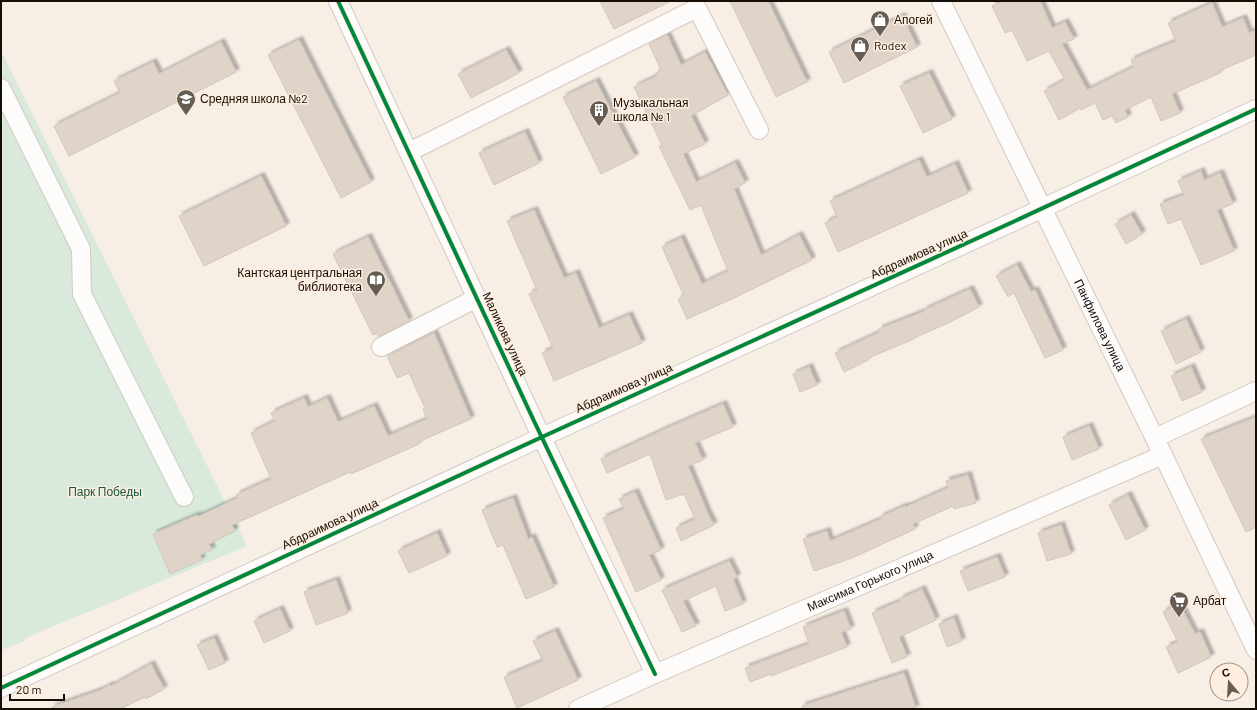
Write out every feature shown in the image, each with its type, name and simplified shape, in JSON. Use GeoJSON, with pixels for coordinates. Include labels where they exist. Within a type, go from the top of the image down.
{"type":"FeatureCollection","features":[{"type":"Feature","properties":{"kind":"street","name":"Маликова улица"},"geometry":{"type":"LineString","coordinates":[[338,1],[542,437],[655,674]]}},
{"type":"Feature","properties":{"kind":"street","name":"Панфилова улица"},"geometry":{"type":"LineString","coordinates":[[941,1],[1155,438],[1256,650]]}},
{"type":"Feature","properties":{"kind":"street"},"geometry":{"type":"LineString","coordinates":[[409,152],[681,8],[697,8],[759,130]]}},
{"type":"Feature","properties":{"kind":"street"},"geometry":{"type":"LineString","coordinates":[[1,88],[81,249],[82,294],[184,497]]}},
{"type":"Feature","properties":{"kind":"street","name":"Абдраимова улица"},"geometry":{"type":"LineString","coordinates":[[1,688],[542,437],[1256,109]]}},
{"type":"Feature","properties":{"kind":"street"},"geometry":{"type":"LineString","coordinates":[[381,347],[477,298]]}},
{"type":"Feature","properties":{"kind":"street"},"geometry":{"type":"LineString","coordinates":[[1155,438],[1256,391]]}},
{"type":"Feature","properties":{"kind":"street","name":"Максима Горького улица"},"geometry":{"type":"LineString","coordinates":[[578,709],[655,674],[1163,455]]}},
{"type":"Feature","properties":{"kind":"green space","name":"Парк Победы"},"geometry":{"type":"Polygon","coordinates":[[[1,51],[247,546],[42,631],[26,638],[25,641],[1,650],[1,51]]]}},
{"type":"Feature","properties":{"kind":"building"},"geometry":{"type":"Polygon","coordinates":[[[600,1],[671,1],[614,29],[600,1]]]}},
{"type":"Feature","properties":{"kind":"building"},"geometry":{"type":"Polygon","coordinates":[[[730,1],[768,1],[807,82],[776,97],[730,1]]]}},
{"type":"Feature","properties":{"kind":"building"},"geometry":{"type":"Polygon","coordinates":[[[1003,1],[1040,1],[1052,28],[1065,22],[1074,39],[1062,44],[1087,90],[1134,67],[1131,60],[1176,41],[1168,23],[1212,3],[1222,27],[1243,18],[1249,33],[1256,30],[1256,55],[1172,94],[1180,113],[1161,121],[1151,97],[1125,110],[1128,117],[1116,123],[1112,116],[1103,120],[1095,103],[1081,110],[1080,108],[1059,120],[1044,91],[1065,80],[1049,51],[1027,61],[1012,30],[1005,33],[992,6],[1003,1]]]}},
{"type":"Feature","properties":{"kind":"building"},"geometry":{"type":"Polygon","coordinates":[[[902,16],[917,47],[844,83],[829,52],[902,16]]]}},
{"type":"Feature","properties":{"kind":"building"},"geometry":{"type":"Polygon","coordinates":[[[667,35],[681,65],[705,52],[728,95],[691,116],[705,144],[683,154],[696,182],[735,163],[745,183],[734,189],[761,255],[799,235],[812,260],[687,319],[678,299],[684,296],[662,247],[681,238],[702,284],[728,271],[701,205],[690,210],[659,146],[662,145],[634,87],[657,76],[656,73],[661,70],[649,44],[667,35]]]}},
{"type":"Feature","properties":{"kind":"building"},"geometry":{"type":"Polygon","coordinates":[[[299,40],[371,182],[341,198],[268,55],[299,40]]]}},
{"type":"Feature","properties":{"kind":"building"},"geometry":{"type":"Polygon","coordinates":[[[221,42],[236,72],[69,156],[54,126],[120,93],[114,81],[153,62],[159,74],[221,42]]]}},
{"type":"Feature","properties":{"kind":"building"},"geometry":{"type":"Polygon","coordinates":[[[506,50],[519,73],[471,98],[458,74],[506,50]]]}},
{"type":"Feature","properties":{"kind":"building"},"geometry":{"type":"Polygon","coordinates":[[[929,73],[952,119],[923,133],[900,86],[929,73]]]}},
{"type":"Feature","properties":{"kind":"building","name":"Музыкальная школа № 1"},"geometry":{"type":"Polygon","coordinates":[[[596,81],[635,157],[601,174],[563,97],[596,81]]]}},
{"type":"Feature","properties":{"kind":"building"},"geometry":{"type":"Polygon","coordinates":[[[525,132],[539,163],[494,185],[479,153],[525,132]]]}},
{"type":"Feature","properties":{"kind":"building"},"geometry":{"type":"Polygon","coordinates":[[[919,160],[927,177],[955,164],[968,193],[838,252],[825,223],[837,217],[830,201],[919,160]]]}},
{"type":"Feature","properties":{"kind":"building"},"geometry":{"type":"Polygon","coordinates":[[[1201,171],[1204,180],[1220,173],[1233,204],[1217,210],[1234,251],[1201,265],[1181,219],[1168,224],[1160,204],[1184,195],[1178,181],[1201,171]]]}},
{"type":"Feature","properties":{"kind":"building"},"geometry":{"type":"Polygon","coordinates":[[[261,176],[286,226],[204,266],[179,216],[261,176]]]}},
{"type":"Feature","properties":{"kind":"building"},"geometry":{"type":"Polygon","coordinates":[[[534,210],[564,278],[576,273],[599,328],[629,315],[642,343],[554,381],[542,353],[553,348],[529,294],[537,290],[507,221],[534,210]]]}},
{"type":"Feature","properties":{"kind":"building"},"geometry":{"type":"Polygon","coordinates":[[[1131,215],[1142,234],[1126,244],[1115,224],[1131,215]]]}},
{"type":"Feature","properties":{"kind":"building","name":"Кантская центральная библиотека"},"geometry":{"type":"Polygon","coordinates":[[[368,237],[409,321],[378,337],[377,333],[373,335],[333,254],[368,237]]]}},
{"type":"Feature","properties":{"kind":"building"},"geometry":{"type":"Polygon","coordinates":[[[1017,265],[1031,292],[1035,290],[1063,350],[1045,358],[1014,293],[1008,297],[996,276],[1017,265]]]}},
{"type":"Feature","properties":{"kind":"building"},"geometry":{"type":"Polygon","coordinates":[[[970,289],[979,307],[914,339],[868,358],[868,360],[844,372],[835,353],[880,332],[879,329],[925,311],[924,310],[970,289]]]}},
{"type":"Feature","properties":{"kind":"building"},"geometry":{"type":"Polygon","coordinates":[[[1186,319],[1201,352],[1176,364],[1161,331],[1186,319]]]}},
{"type":"Feature","properties":{"kind":"building"},"geometry":{"type":"Polygon","coordinates":[[[434,333],[471,419],[418,442],[419,444],[351,474],[350,472],[232,525],[235,531],[209,544],[212,550],[200,555],[202,560],[170,574],[153,534],[197,515],[197,517],[238,498],[236,495],[271,479],[251,433],[275,421],[271,413],[304,398],[308,407],[327,398],[338,422],[374,406],[388,436],[427,419],[423,409],[425,408],[409,373],[397,378],[387,356],[434,333]]]}},
{"type":"Feature","properties":{"kind":"building"},"geometry":{"type":"Polygon","coordinates":[[[809,367],[817,385],[800,392],[793,374],[809,367]]]}},
{"type":"Feature","properties":{"kind":"building"},"geometry":{"type":"Polygon","coordinates":[[[1191,367],[1202,392],[1182,401],[1171,376],[1191,367]]]}},
{"type":"Feature","properties":{"kind":"building"},"geometry":{"type":"Polygon","coordinates":[[[723,404],[733,427],[695,443],[703,460],[688,466],[714,525],[681,541],[676,528],[695,519],[684,494],[666,500],[650,454],[607,473],[601,459],[723,404]]]}},
{"type":"Feature","properties":{"kind":"building"},"geometry":{"type":"Polygon","coordinates":[[[1256,417],[1256,527],[1246,532],[1201,439],[1256,417]]]}},
{"type":"Feature","properties":{"kind":"building"},"geometry":{"type":"Polygon","coordinates":[[[1089,426],[1099,449],[1072,460],[1063,437],[1089,426]]]}},
{"type":"Feature","properties":{"kind":"building"},"geometry":{"type":"Polygon","coordinates":[[[968,475],[976,503],[954,509],[953,506],[913,524],[915,529],[852,558],[814,571],[803,539],[827,531],[830,541],[881,519],[880,517],[948,488],[946,481],[968,475]]]}},
{"type":"Feature","properties":{"kind":"building"},"geometry":{"type":"Polygon","coordinates":[[[635,492],[661,550],[649,555],[661,580],[636,592],[603,518],[624,509],[619,499],[635,492]]]}},
{"type":"Feature","properties":{"kind":"building"},"geometry":{"type":"Polygon","coordinates":[[[1128,495],[1145,530],[1126,540],[1109,505],[1128,495]]]}},
{"type":"Feature","properties":{"kind":"building"},"geometry":{"type":"Polygon","coordinates":[[[513,498],[528,539],[532,537],[554,587],[526,599],[503,545],[497,547],[482,510],[513,498]]]}},
{"type":"Feature","properties":{"kind":"building"},"geometry":{"type":"Polygon","coordinates":[[[1061,525],[1071,554],[1047,561],[1038,533],[1061,525]]]}},
{"type":"Feature","properties":{"kind":"building"},"geometry":{"type":"Polygon","coordinates":[[[437,533],[447,556],[409,573],[398,551],[437,533]]]}},
{"type":"Feature","properties":{"kind":"building"},"geometry":{"type":"Polygon","coordinates":[[[997,557],[1005,577],[968,591],[960,571],[997,557]]]}},
{"type":"Feature","properties":{"kind":"building"},"geometry":{"type":"Polygon","coordinates":[[[729,561],[737,577],[733,579],[743,604],[725,611],[716,586],[683,601],[696,626],[682,632],[662,590],[729,561]]]}},
{"type":"Feature","properties":{"kind":"building"},"geometry":{"type":"Polygon","coordinates":[[[336,580],[348,613],[316,625],[304,592],[336,580]]]}},
{"type":"Feature","properties":{"kind":"building"},"geometry":{"type":"Polygon","coordinates":[[[922,589],[936,620],[899,637],[907,657],[892,663],[872,613],[900,601],[900,599],[922,589]]]}},
{"type":"Feature","properties":{"kind":"building"},"geometry":{"type":"Polygon","coordinates":[[[1179,603],[1195,634],[1200,632],[1211,657],[1178,673],[1166,647],[1178,642],[1163,612],[1179,603]]]}},
{"type":"Feature","properties":{"kind":"building"},"geometry":{"type":"Polygon","coordinates":[[[280,609],[290,631],[264,643],[254,621],[280,609]]]}},
{"type":"Feature","properties":{"kind":"building"},"geometry":{"type":"Polygon","coordinates":[[[844,611],[851,629],[841,632],[847,647],[771,676],[771,674],[750,682],[745,668],[809,644],[803,627],[844,611]]]}},
{"type":"Feature","properties":{"kind":"building"},"geometry":{"type":"Polygon","coordinates":[[[954,618],[962,641],[947,647],[939,624],[954,618]]]}},
{"type":"Feature","properties":{"kind":"building"},"geometry":{"type":"Polygon","coordinates":[[[555,631],[578,680],[517,708],[504,677],[543,661],[533,641],[555,631]]]}},
{"type":"Feature","properties":{"kind":"building"},"geometry":{"type":"Polygon","coordinates":[[[214,638],[225,663],[209,670],[197,645],[214,638]]]}},
{"type":"Feature","properties":{"kind":"building"},"geometry":{"type":"Polygon","coordinates":[[[151,664],[164,689],[146,699],[145,697],[120,709],[53,709],[52,707],[101,690],[110,685],[111,686],[151,664]]]}},
{"type":"Feature","properties":{"kind":"building"},"geometry":{"type":"Polygon","coordinates":[[[904,673],[916,709],[802,709],[802,706],[904,673]]]}},
{"type":"Feature","properties":{"kind":"cycle path"},"geometry":{"type":"LineString","coordinates":[[338,1],[534,421],[655,674]]}},
{"type":"Feature","properties":{"kind":"cycle path"},"geometry":{"type":"LineString","coordinates":[[1,688],[542,437],[1256,109]]}},
{"type":"Feature","properties":{"kind":"place","name":"Апогей"},"geometry":{"type":"Point","coordinates":[880,37]}},
{"type":"Feature","properties":{"kind":"place","name":"Rodex"},"geometry":{"type":"Point","coordinates":[860,63]}},
{"type":"Feature","properties":{"kind":"place","name":"Средняя школа №2"},"geometry":{"type":"Point","coordinates":[186,116]}},
{"type":"Feature","properties":{"kind":"place","name":"Музыкальная школа № 1"},"geometry":{"type":"Point","coordinates":[599,127]}},
{"type":"Feature","properties":{"kind":"place","name":"Кантская центральная библиотека"},"geometry":{"type":"Point","coordinates":[376,297]}},
{"type":"Feature","properties":{"kind":"place","name":"Арбат"},"geometry":{"type":"Point","coordinates":[1179,618]}}]}
